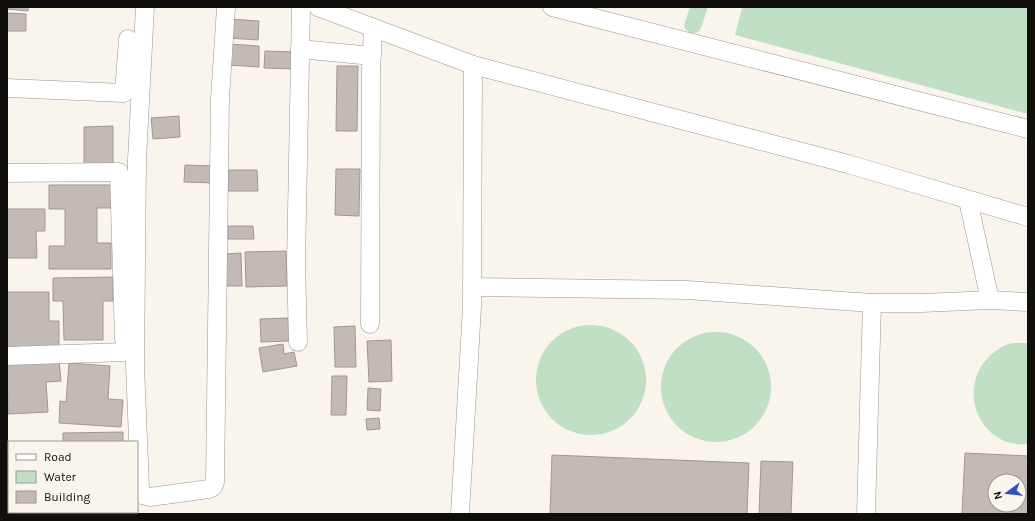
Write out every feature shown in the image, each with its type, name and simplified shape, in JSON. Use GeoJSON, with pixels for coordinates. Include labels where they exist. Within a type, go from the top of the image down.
{"type":"FeatureCollection","features":[{"type":"Feature","properties":{"kind":"street"},"geometry":{"type":"LineString","coordinates":[[145,7],[137,160],[135,366],[140,488],[142,494],[150,497],[209,489],[214,487],[215,482],[220,100],[226,7]]}},
{"type":"Feature","properties":{"kind":"street"},"geometry":{"type":"LineString","coordinates":[[298,342],[296,263],[301,7]]}},
{"type":"Feature","properties":{"kind":"street"},"geometry":{"type":"LineString","coordinates":[[318,7],[356,13],[373,28],[473,65],[848,164],[1028,218]]}},
{"type":"Feature","properties":{"kind":"street"},"geometry":{"type":"LineString","coordinates":[[552,7],[588,12],[1028,129]]}},
{"type":"Feature","properties":{"kind":"street"},"geometry":{"type":"LineString","coordinates":[[370,324],[373,28]]}},
{"type":"Feature","properties":{"kind":"street"},"geometry":{"type":"LineString","coordinates":[[7,88],[124,93],[128,39]]}},
{"type":"Feature","properties":{"kind":"street"},"geometry":{"type":"LineString","coordinates":[[300,48],[372,56]]}},
{"type":"Feature","properties":{"kind":"street"},"geometry":{"type":"LineString","coordinates":[[460,514],[472,286],[473,65]]}},
{"type":"Feature","properties":{"kind":"street"},"geometry":{"type":"LineString","coordinates":[[7,173],[120,172],[127,441]]}},
{"type":"Feature","properties":{"kind":"street"},"geometry":{"type":"LineString","coordinates":[[968,200],[990,300]]}},
{"type":"Feature","properties":{"kind":"street"},"geometry":{"type":"LineString","coordinates":[[472,286],[687,290],[872,303],[922,303],[990,300],[1028,302]]}},
{"type":"Feature","properties":{"kind":"street"},"geometry":{"type":"LineString","coordinates":[[866,514],[872,303]]}},
{"type":"Feature","properties":{"kind":"street"},"geometry":{"type":"LineString","coordinates":[[7,356],[125,352]]}},
{"type":"Feature","properties":{"kind":"water"},"geometry":{"type":"Polygon","coordinates":[[[742,7],[1028,7],[1028,114],[735,35],[742,7]]]}},
{"type":"Feature","properties":{"kind":"water"},"geometry":{"type":"Polygon","coordinates":[[[591,325],[612,329],[622,334],[630,341],[637,349],[642,359],[646,380],[642,401],[637,411],[630,419],[622,426],[612,431],[591,435],[570,431],[560,426],[552,419],[545,411],[540,401],[536,380],[540,359],[545,349],[552,341],[560,334],[570,329],[591,325]]]}},
{"type":"Feature","properties":{"kind":"water"},"geometry":{"type":"Polygon","coordinates":[[[716,332],[737,336],[747,341],[755,348],[762,356],[767,366],[771,387],[767,408],[762,418],[755,426],[747,433],[737,438],[716,442],[695,438],[685,433],[677,426],[670,418],[665,408],[661,387],[665,366],[670,356],[677,348],[685,341],[695,336],[716,332]]]}},
{"type":"Feature","properties":{"kind":"water"},"geometry":{"type":"Polygon","coordinates":[[[1013,343],[1028,343],[1028,444],[1017,444],[1002,440],[991,432],[982,422],[976,410],[974,397],[975,384],[979,371],[987,359],[995,351],[1013,343]]]}},
{"type":"Feature","properties":{"kind":"building"},"geometry":{"type":"Polygon","coordinates":[[[7,7],[28,7],[28,11],[7,9],[7,7]]]}},
{"type":"Feature","properties":{"kind":"building"},"geometry":{"type":"Polygon","coordinates":[[[7,13],[26,14],[26,31],[7,31],[7,13]]]}},
{"type":"Feature","properties":{"kind":"building"},"geometry":{"type":"Polygon","coordinates":[[[229,19],[259,21],[258,40],[228,38],[229,19]]]}},
{"type":"Feature","properties":{"kind":"building"},"geometry":{"type":"Polygon","coordinates":[[[229,44],[259,46],[259,67],[228,65],[229,44]]]}},
{"type":"Feature","properties":{"kind":"building"},"geometry":{"type":"Polygon","coordinates":[[[265,51],[295,52],[294,69],[264,68],[265,51]]]}},
{"type":"Feature","properties":{"kind":"building"},"geometry":{"type":"Polygon","coordinates":[[[337,66],[358,66],[357,131],[336,131],[337,66]]]}},
{"type":"Feature","properties":{"kind":"building"},"geometry":{"type":"Polygon","coordinates":[[[179,116],[180,137],[153,139],[151,118],[179,116]]]}},
{"type":"Feature","properties":{"kind":"building"},"geometry":{"type":"Polygon","coordinates":[[[113,126],[113,166],[84,166],[84,127],[113,126]]]}},
{"type":"Feature","properties":{"kind":"building"},"geometry":{"type":"Polygon","coordinates":[[[185,165],[215,166],[214,183],[184,182],[185,165]]]}},
{"type":"Feature","properties":{"kind":"building"},"geometry":{"type":"Polygon","coordinates":[[[336,169],[360,169],[359,216],[335,215],[336,169]]]}},
{"type":"Feature","properties":{"kind":"building"},"geometry":{"type":"Polygon","coordinates":[[[228,170],[257,170],[258,191],[228,191],[228,170]]]}},
{"type":"Feature","properties":{"kind":"building"},"geometry":{"type":"Polygon","coordinates":[[[49,185],[112,185],[111,208],[97,208],[97,243],[111,243],[111,269],[49,269],[49,246],[65,246],[65,209],[49,209],[49,185]]]}},
{"type":"Feature","properties":{"kind":"building"},"geometry":{"type":"Polygon","coordinates":[[[7,209],[45,209],[45,231],[36,231],[37,258],[7,258],[7,209]]]}},
{"type":"Feature","properties":{"kind":"building"},"geometry":{"type":"Polygon","coordinates":[[[228,226],[253,226],[254,239],[228,239],[228,226]]]}},
{"type":"Feature","properties":{"kind":"building"},"geometry":{"type":"Polygon","coordinates":[[[286,251],[287,286],[246,287],[245,252],[286,251]]]}},
{"type":"Feature","properties":{"kind":"building"},"geometry":{"type":"Polygon","coordinates":[[[241,253],[242,286],[226,286],[225,254],[241,253]]]}},
{"type":"Feature","properties":{"kind":"building"},"geometry":{"type":"Polygon","coordinates":[[[113,277],[113,301],[103,301],[103,340],[64,340],[63,301],[53,301],[53,278],[113,277]]]}},
{"type":"Feature","properties":{"kind":"building"},"geometry":{"type":"Polygon","coordinates":[[[7,292],[49,292],[49,321],[59,321],[59,348],[7,349],[7,292]]]}},
{"type":"Feature","properties":{"kind":"building"},"geometry":{"type":"Polygon","coordinates":[[[288,318],[289,341],[261,342],[260,319],[288,318]]]}},
{"type":"Feature","properties":{"kind":"building"},"geometry":{"type":"Polygon","coordinates":[[[355,326],[356,367],[335,367],[334,327],[355,326]]]}},
{"type":"Feature","properties":{"kind":"building"},"geometry":{"type":"Polygon","coordinates":[[[391,340],[392,381],[369,382],[367,341],[391,340]]]}},
{"type":"Feature","properties":{"kind":"building"},"geometry":{"type":"Polygon","coordinates":[[[283,344],[284,354],[294,352],[297,366],[263,372],[259,348],[283,344]]]}},
{"type":"Feature","properties":{"kind":"building"},"geometry":{"type":"Polygon","coordinates":[[[59,360],[61,381],[46,382],[48,412],[8,414],[7,363],[59,360]]]}},
{"type":"Feature","properties":{"kind":"building"},"geometry":{"type":"Polygon","coordinates":[[[69,363],[110,366],[108,399],[123,400],[121,427],[59,423],[60,401],[66,402],[69,363]]]}},
{"type":"Feature","properties":{"kind":"building"},"geometry":{"type":"Polygon","coordinates":[[[332,376],[347,376],[346,415],[331,415],[332,376]]]}},
{"type":"Feature","properties":{"kind":"building"},"geometry":{"type":"Polygon","coordinates":[[[368,388],[381,389],[380,411],[367,410],[368,388]]]}},
{"type":"Feature","properties":{"kind":"building"},"geometry":{"type":"Polygon","coordinates":[[[379,418],[380,429],[367,430],[366,419],[379,418]]]}},
{"type":"Feature","properties":{"kind":"building"},"geometry":{"type":"Polygon","coordinates":[[[123,432],[123,441],[63,441],[63,433],[123,432]]]}},
{"type":"Feature","properties":{"kind":"building"},"geometry":{"type":"Polygon","coordinates":[[[965,453],[1028,456],[1028,514],[962,514],[965,453]]]}},
{"type":"Feature","properties":{"kind":"building"},"geometry":{"type":"Polygon","coordinates":[[[552,455],[749,463],[747,514],[550,514],[552,455]]]}},
{"type":"Feature","properties":{"kind":"building"},"geometry":{"type":"Polygon","coordinates":[[[761,461],[793,462],[791,514],[759,514],[761,461]]]}},
{"type":"Feature","properties":{"kind":"building"},"geometry":{"type":"Polygon","coordinates":[[[7,473],[8,513],[58,513],[58,514],[7,514],[7,473]]]}},
{"type":"Feature","properties":{"kind":"building"},"geometry":{"type":"Polygon","coordinates":[[[124,513],[125,514],[65,514],[124,513]]]}},
{"type":"Feature","properties":{"kind":"waterway"},"geometry":{"type":"LineString","coordinates":[[693,25],[699,7]]}}]}
